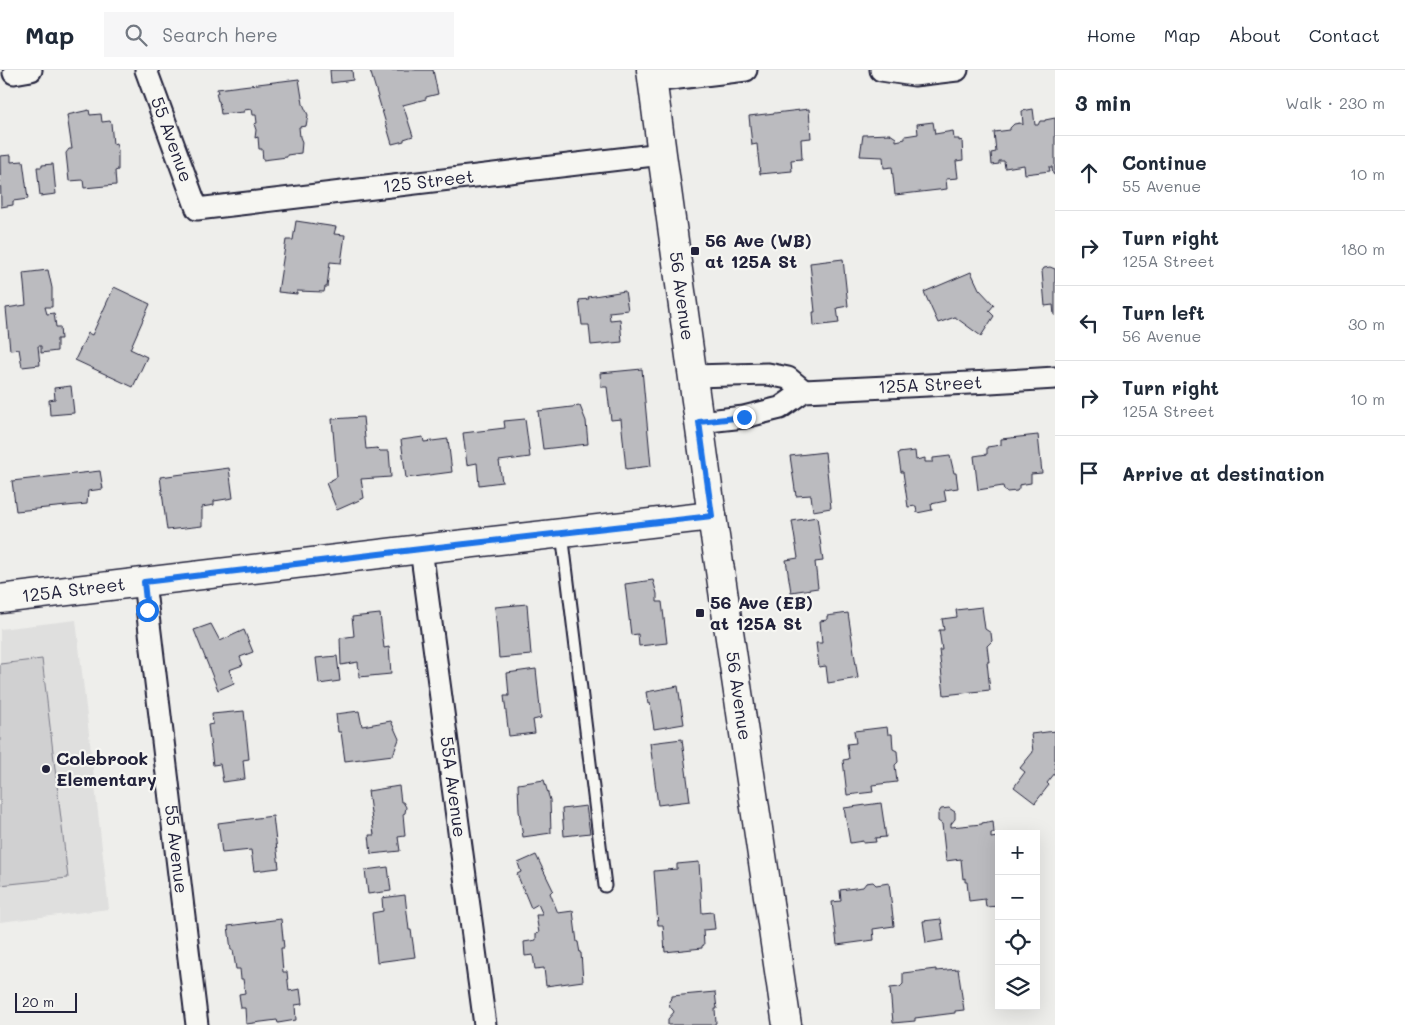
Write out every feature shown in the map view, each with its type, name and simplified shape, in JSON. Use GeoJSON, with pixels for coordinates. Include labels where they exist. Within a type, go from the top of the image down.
{"type":"FeatureCollection","features":[{"type":"Feature","properties":{"kind":"street","name":"55 Avenue"},"geometry":{"type":"LineString","coordinates":[[146,70],[197,208]]}},
{"type":"Feature","properties":{"kind":"street"},"geometry":{"type":"LineString","coordinates":[[652,76],[746,70]]}},
{"type":"Feature","properties":{"kind":"street"},"geometry":{"type":"LineString","coordinates":[[881,70],[914,74],[957,70]]}},
{"type":"Feature","properties":{"kind":"street","name":"56 Avenue"},"geometry":{"type":"LineString","coordinates":[[652,76],[712,516],[787,1025]]}},
{"type":"Feature","properties":{"kind":"street","name":"125 Street"},"geometry":{"type":"LineString","coordinates":[[197,208],[662,154]]}},
{"type":"Feature","properties":{"kind":"street"},"geometry":{"type":"LineString","coordinates":[[693,376],[768,374],[788,378],[804,391],[780,408],[744,417],[699,422]]}},
{"type":"Feature","properties":{"kind":"street","name":"125A Street"},"geometry":{"type":"LineString","coordinates":[[804,391],[1055,378]]}},
{"type":"Feature","properties":{"kind":"street","name":"125A Street"},"geometry":{"type":"LineString","coordinates":[[0,600],[712,516]]}},
{"type":"Feature","properties":{"kind":"street","name":"55A Avenue"},"geometry":{"type":"LineString","coordinates":[[421,549],[485,1025]]}},
{"type":"Feature","properties":{"kind":"street","name":"55 Avenue"},"geometry":{"type":"LineString","coordinates":[[144,582],[197,1025]]}},
{"type":"Feature","properties":{"kind":"lane"},"geometry":{"type":"LineString","coordinates":[[562,533],[606,886]]}},
{"type":"Feature","properties":{"kind":"shaded area","name":"Colebrook Elementary"},"geometry":{"type":"Polygon","coordinates":[[[76,620],[109,909],[0,922],[0,629],[76,620]]]}},
{"type":"Feature","properties":{"kind":"shaded area"},"geometry":{"type":"Polygon","coordinates":[[[42,659],[68,878],[0,885],[0,664],[42,659]]]}},
{"type":"Feature","properties":{"kind":"building"},"geometry":{"type":"Polygon","coordinates":[[[330,70],[352,70],[353,80],[331,83],[330,70]]]}},
{"type":"Feature","properties":{"kind":"building"},"geometry":{"type":"Polygon","coordinates":[[[370,70],[433,70],[438,94],[403,105],[413,136],[392,144],[370,70]]]}},
{"type":"Feature","properties":{"kind":"building"},"geometry":{"type":"Polygon","coordinates":[[[299,79],[303,104],[308,115],[306,126],[299,127],[302,142],[301,153],[263,160],[262,149],[259,149],[258,137],[255,138],[256,130],[254,124],[257,123],[256,115],[253,115],[252,109],[244,110],[244,112],[221,114],[216,93],[218,93],[217,89],[299,79]]]}},
{"type":"Feature","properties":{"kind":"building"},"geometry":{"type":"Polygon","coordinates":[[[809,109],[811,138],[801,139],[802,159],[791,160],[792,171],[760,174],[757,144],[752,145],[749,116],[809,109]]]}},
{"type":"Feature","properties":{"kind":"building"},"geometry":{"type":"Polygon","coordinates":[[[1033,109],[1035,125],[1038,125],[1040,121],[1055,118],[1055,175],[1053,174],[1052,167],[1049,167],[1050,171],[1025,174],[1024,165],[1005,168],[1004,161],[999,161],[999,164],[992,165],[991,153],[996,152],[994,132],[1010,130],[1014,124],[1020,123],[1023,125],[1022,111],[1033,109]]]}},
{"type":"Feature","properties":{"kind":"building"},"geometry":{"type":"Polygon","coordinates":[[[89,110],[90,115],[101,114],[102,122],[110,121],[111,123],[113,144],[116,143],[118,151],[118,170],[115,171],[116,185],[84,188],[83,180],[69,181],[66,153],[69,149],[72,149],[67,115],[89,110]]]}},
{"type":"Feature","properties":{"kind":"building"},"geometry":{"type":"Polygon","coordinates":[[[933,122],[935,134],[953,131],[954,139],[962,140],[963,160],[956,161],[958,178],[946,179],[947,189],[895,195],[892,167],[884,168],[883,157],[860,156],[863,135],[890,134],[896,138],[896,141],[905,139],[905,136],[918,134],[917,124],[933,122]]]}},
{"type":"Feature","properties":{"kind":"building"},"geometry":{"type":"Polygon","coordinates":[[[11,155],[11,162],[23,161],[28,199],[13,201],[13,205],[1,207],[0,156],[11,155]]]}},
{"type":"Feature","properties":{"kind":"building"},"geometry":{"type":"Polygon","coordinates":[[[53,164],[56,194],[40,196],[37,167],[53,164]]]}},
{"type":"Feature","properties":{"kind":"building"},"geometry":{"type":"Polygon","coordinates":[[[296,221],[336,227],[334,234],[345,235],[341,263],[330,262],[327,287],[325,287],[324,292],[297,291],[297,294],[278,292],[286,240],[293,240],[296,221]]]}},
{"type":"Feature","properties":{"kind":"building"},"geometry":{"type":"Polygon","coordinates":[[[843,259],[848,306],[837,308],[839,323],[814,326],[813,312],[815,312],[810,263],[843,259]]]}},
{"type":"Feature","properties":{"kind":"building"},"geometry":{"type":"Polygon","coordinates":[[[1050,267],[1055,269],[1055,315],[1053,305],[1045,306],[1042,271],[1044,268],[1050,267]]]}},
{"type":"Feature","properties":{"kind":"building"},"geometry":{"type":"Polygon","coordinates":[[[48,270],[52,288],[52,307],[45,307],[47,314],[54,313],[56,327],[60,327],[61,339],[57,339],[57,351],[41,353],[41,346],[38,346],[40,365],[22,367],[19,349],[10,350],[6,308],[26,305],[23,273],[48,270]]]}},
{"type":"Feature","properties":{"kind":"building"},"geometry":{"type":"Polygon","coordinates":[[[971,272],[979,289],[994,305],[989,311],[994,316],[981,336],[955,317],[938,323],[924,292],[971,272]]]}},
{"type":"Feature","properties":{"kind":"building"},"geometry":{"type":"Polygon","coordinates":[[[114,287],[150,304],[130,349],[147,357],[133,387],[75,360],[88,333],[92,335],[114,287]]]}},
{"type":"Feature","properties":{"kind":"building"},"geometry":{"type":"Polygon","coordinates":[[[625,291],[628,310],[609,312],[610,320],[620,319],[622,342],[591,345],[589,325],[582,325],[579,300],[625,291]]]}},
{"type":"Feature","properties":{"kind":"building"},"geometry":{"type":"Polygon","coordinates":[[[642,369],[651,466],[626,469],[621,419],[611,420],[607,387],[601,387],[600,373],[642,369]]]}},
{"type":"Feature","properties":{"kind":"building"},"geometry":{"type":"Polygon","coordinates":[[[71,386],[74,413],[50,415],[49,400],[55,399],[54,388],[71,386]]]}},
{"type":"Feature","properties":{"kind":"building"},"geometry":{"type":"Polygon","coordinates":[[[580,406],[586,421],[588,444],[543,449],[538,411],[580,406]]]}},
{"type":"Feature","properties":{"kind":"building"},"geometry":{"type":"Polygon","coordinates":[[[363,417],[366,449],[377,448],[380,451],[389,451],[391,477],[361,479],[364,498],[337,510],[326,483],[337,477],[332,419],[363,417]]]}},
{"type":"Feature","properties":{"kind":"building"},"geometry":{"type":"Polygon","coordinates":[[[525,419],[530,457],[499,461],[502,482],[479,485],[477,463],[467,465],[463,433],[505,428],[504,421],[525,419]]]}},
{"type":"Feature","properties":{"kind":"building"},"geometry":{"type":"Polygon","coordinates":[[[1038,435],[1042,473],[1031,474],[1031,483],[1019,485],[1017,491],[1007,492],[1003,486],[978,490],[974,456],[987,454],[987,447],[1001,445],[1001,439],[1038,435]]]}},
{"type":"Feature","properties":{"kind":"building"},"geometry":{"type":"Polygon","coordinates":[[[423,437],[424,442],[448,439],[452,472],[406,478],[401,440],[423,437]]]}},
{"type":"Feature","properties":{"kind":"building"},"geometry":{"type":"Polygon","coordinates":[[[915,451],[916,460],[925,458],[925,462],[933,462],[933,458],[950,456],[954,473],[956,473],[958,488],[944,490],[946,501],[931,504],[932,510],[917,513],[916,506],[908,507],[898,453],[915,451]]]}},
{"type":"Feature","properties":{"kind":"building"},"geometry":{"type":"Polygon","coordinates":[[[825,452],[831,508],[813,511],[811,495],[796,496],[790,456],[825,452]]]}},
{"type":"Feature","properties":{"kind":"building"},"geometry":{"type":"Polygon","coordinates":[[[229,468],[233,498],[214,501],[214,505],[202,507],[202,526],[167,530],[160,477],[229,468]]]}},
{"type":"Feature","properties":{"kind":"building"},"geometry":{"type":"Polygon","coordinates":[[[100,471],[103,489],[88,491],[87,504],[16,511],[12,481],[100,471]]]}},
{"type":"Feature","properties":{"kind":"building"},"geometry":{"type":"Polygon","coordinates":[[[817,517],[823,561],[815,562],[818,588],[791,592],[786,560],[798,558],[792,521],[817,517]]]}},
{"type":"Feature","properties":{"kind":"building"},"geometry":{"type":"Polygon","coordinates":[[[653,580],[657,602],[662,602],[667,643],[639,646],[638,634],[631,635],[625,584],[653,580]]]}},
{"type":"Feature","properties":{"kind":"building"},"geometry":{"type":"Polygon","coordinates":[[[527,604],[531,655],[499,658],[495,607],[527,604]]]}},
{"type":"Feature","properties":{"kind":"building"},"geometry":{"type":"Polygon","coordinates":[[[982,607],[985,629],[991,633],[992,641],[987,646],[990,690],[944,695],[939,650],[942,650],[939,630],[944,630],[942,619],[957,617],[956,610],[982,607]]]}},
{"type":"Feature","properties":{"kind":"building"},"geometry":{"type":"Polygon","coordinates":[[[848,613],[858,678],[828,683],[826,666],[819,667],[816,643],[822,643],[820,621],[827,620],[827,616],[848,613]]]}},
{"type":"Feature","properties":{"kind":"building"},"geometry":{"type":"Polygon","coordinates":[[[380,614],[384,648],[389,647],[391,674],[359,677],[358,662],[341,665],[340,638],[354,636],[352,617],[380,614]]]}},
{"type":"Feature","properties":{"kind":"building"},"geometry":{"type":"Polygon","coordinates":[[[211,624],[220,641],[244,630],[253,652],[240,657],[243,665],[229,670],[234,683],[218,690],[194,630],[211,624]]]}},
{"type":"Feature","properties":{"kind":"building"},"geometry":{"type":"Polygon","coordinates":[[[337,656],[340,681],[319,684],[316,658],[337,656]]]}},
{"type":"Feature","properties":{"kind":"building"},"geometry":{"type":"Polygon","coordinates":[[[536,669],[541,718],[533,720],[535,733],[509,736],[504,696],[509,696],[507,673],[536,669]]]}},
{"type":"Feature","properties":{"kind":"building"},"geometry":{"type":"Polygon","coordinates":[[[678,686],[684,724],[654,729],[650,703],[648,704],[646,692],[678,686]]]}},
{"type":"Feature","properties":{"kind":"building"},"geometry":{"type":"Polygon","coordinates":[[[244,711],[249,759],[243,760],[245,779],[223,782],[220,764],[213,765],[208,725],[213,724],[212,714],[244,711]]]}},
{"type":"Feature","properties":{"kind":"building"},"geometry":{"type":"Polygon","coordinates":[[[359,711],[362,726],[391,721],[399,739],[393,755],[345,761],[341,732],[338,732],[336,714],[359,711]]]}},
{"type":"Feature","properties":{"kind":"building"},"geometry":{"type":"Polygon","coordinates":[[[887,727],[888,734],[892,734],[893,749],[897,751],[898,762],[895,765],[897,782],[872,785],[873,792],[847,795],[843,760],[849,759],[847,744],[856,743],[854,731],[887,727]]]}},
{"type":"Feature","properties":{"kind":"building"},"geometry":{"type":"Polygon","coordinates":[[[1055,731],[1055,773],[1047,783],[1049,785],[1035,803],[1014,787],[1025,772],[1020,768],[1033,752],[1031,734],[1055,731]]]}},
{"type":"Feature","properties":{"kind":"building"},"geometry":{"type":"Polygon","coordinates":[[[682,739],[690,801],[658,805],[650,743],[682,739]]]}},
{"type":"Feature","properties":{"kind":"building"},"geometry":{"type":"Polygon","coordinates":[[[544,780],[550,800],[551,833],[523,837],[519,811],[518,784],[544,780]]]}},
{"type":"Feature","properties":{"kind":"building"},"geometry":{"type":"Polygon","coordinates":[[[399,786],[401,802],[406,807],[403,814],[405,836],[398,837],[400,851],[371,854],[369,835],[374,835],[368,791],[399,786]]]}},
{"type":"Feature","properties":{"kind":"building"},"geometry":{"type":"Polygon","coordinates":[[[881,803],[886,837],[875,838],[876,842],[850,843],[844,808],[881,803]]]}},
{"type":"Feature","properties":{"kind":"building"},"geometry":{"type":"Polygon","coordinates":[[[586,806],[590,833],[564,836],[562,809],[586,806]]]}},
{"type":"Feature","properties":{"kind":"building"},"geometry":{"type":"Polygon","coordinates":[[[949,808],[955,812],[955,819],[951,827],[993,821],[994,833],[991,833],[991,838],[995,837],[995,906],[986,907],[985,899],[969,901],[967,882],[965,882],[965,878],[963,879],[961,859],[946,861],[942,824],[938,821],[938,814],[941,809],[949,808]]]}},
{"type":"Feature","properties":{"kind":"building"},"geometry":{"type":"Polygon","coordinates":[[[273,816],[279,868],[254,871],[251,850],[222,853],[218,823],[273,816]]]}},
{"type":"Feature","properties":{"kind":"building"},"geometry":{"type":"Polygon","coordinates":[[[536,855],[553,890],[550,893],[558,913],[573,911],[577,942],[581,953],[583,981],[546,986],[544,968],[535,969],[533,955],[525,956],[524,942],[536,940],[536,934],[539,933],[536,915],[543,915],[538,904],[531,908],[517,874],[521,872],[518,863],[536,855]]]}},
{"type":"Feature","properties":{"kind":"building"},"geometry":{"type":"Polygon","coordinates":[[[699,862],[702,913],[713,912],[715,929],[703,930],[704,945],[702,948],[665,952],[663,925],[658,925],[654,871],[677,869],[677,864],[699,862]]]}},
{"type":"Feature","properties":{"kind":"building"},"geometry":{"type":"Polygon","coordinates":[[[388,867],[391,891],[368,894],[365,870],[388,867]]]}},
{"type":"Feature","properties":{"kind":"building"},"geometry":{"type":"Polygon","coordinates":[[[873,882],[876,885],[889,883],[894,926],[873,929],[874,940],[837,945],[832,902],[841,901],[840,890],[863,887],[866,883],[873,882]]]}},
{"type":"Feature","properties":{"kind":"building"},"geometry":{"type":"Polygon","coordinates":[[[405,895],[409,930],[411,930],[415,957],[377,962],[372,913],[383,911],[382,898],[405,895]]]}},
{"type":"Feature","properties":{"kind":"building"},"geometry":{"type":"Polygon","coordinates":[[[281,919],[284,948],[281,948],[283,972],[287,972],[289,991],[300,989],[302,1004],[295,1005],[296,1020],[278,1023],[277,1020],[246,1024],[245,1008],[241,1008],[239,994],[245,993],[243,979],[241,979],[240,969],[236,969],[228,926],[281,919]]]}},
{"type":"Feature","properties":{"kind":"building"},"geometry":{"type":"Polygon","coordinates":[[[941,919],[944,940],[926,943],[923,921],[941,919]]]}},
{"type":"Feature","properties":{"kind":"building"},"geometry":{"type":"Polygon","coordinates":[[[936,969],[936,971],[958,969],[964,1010],[955,1011],[955,1013],[915,1018],[915,1021],[893,1023],[890,988],[900,987],[903,984],[903,973],[936,969]]]}},
{"type":"Feature","properties":{"kind":"building"},"geometry":{"type":"Polygon","coordinates":[[[715,992],[716,1023],[713,1025],[668,1025],[668,1019],[674,1012],[670,1007],[669,1001],[672,996],[715,992]]]}},
{"type":"Feature","properties":{"kind":"place","name":"56 Ave (WB) at 125A St"},"geometry":{"type":"Point","coordinates":[695,251]}},
{"type":"Feature","properties":{"kind":"place","name":"56 Ave (EB) at 125A St"},"geometry":{"type":"Point","coordinates":[700,613]}},
{"type":"Feature","properties":{"kind":"place","name":"Colebrook Elementary"},"geometry":{"type":"Point","coordinates":[46,769]}},
{"type":"Feature","properties":{"kind":"route"},"geometry":{"type":"LineString","coordinates":[[147,610],[144,582],[712,516],[699,422],[744,417]]}}]}
